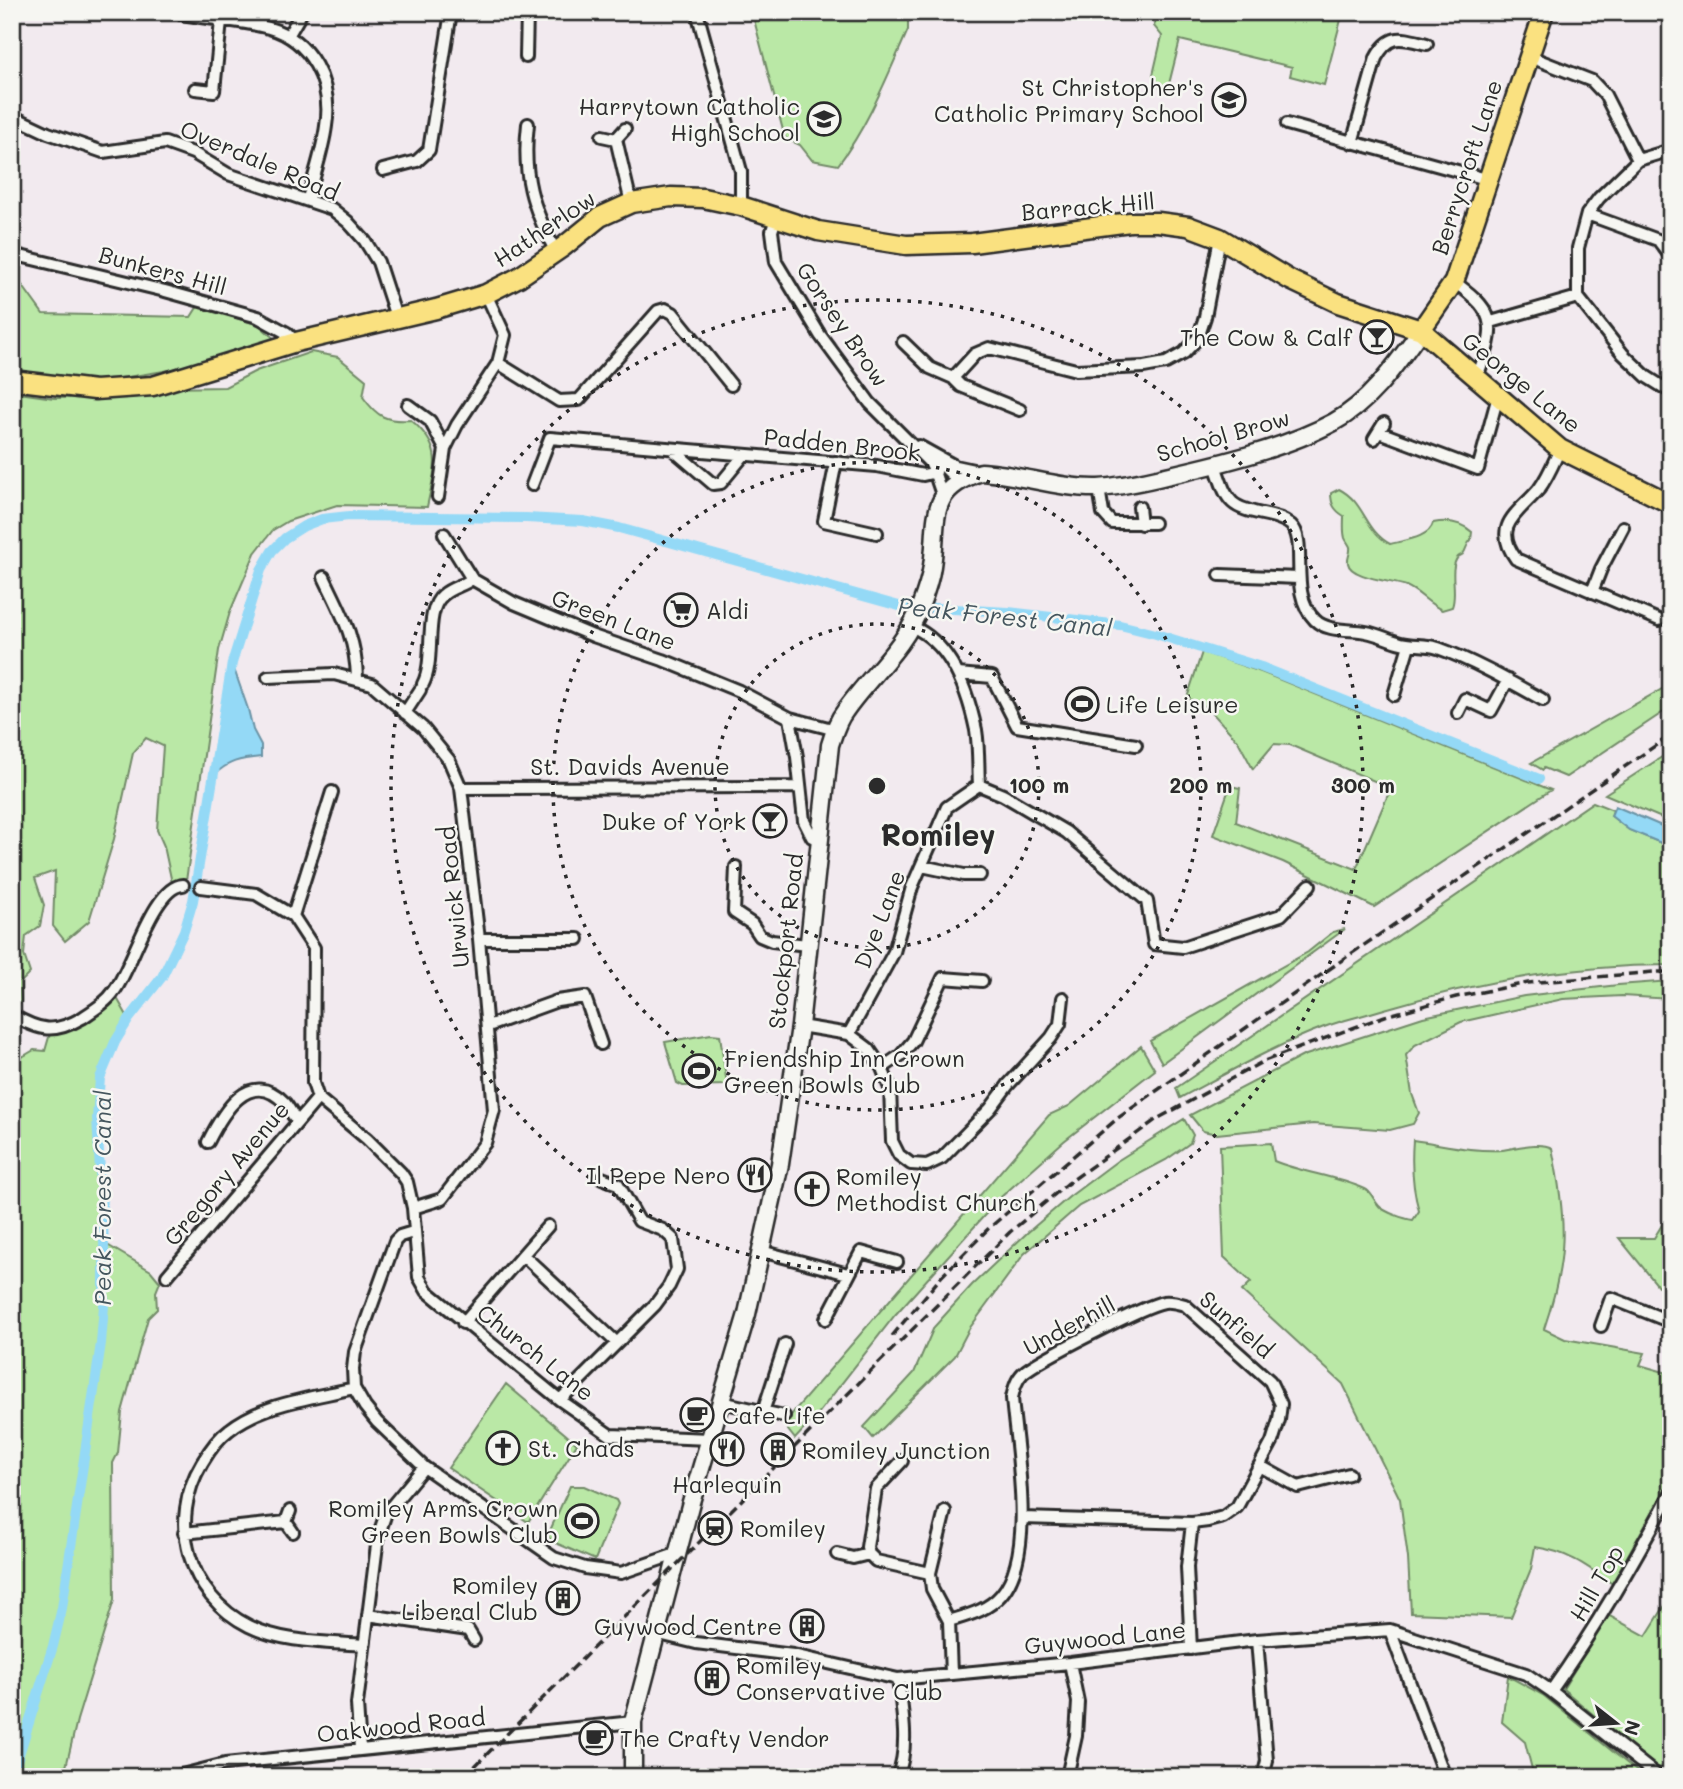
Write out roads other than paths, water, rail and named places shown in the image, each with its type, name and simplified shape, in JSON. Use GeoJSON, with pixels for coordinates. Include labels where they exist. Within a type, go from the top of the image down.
{"type":"FeatureCollection","features":[{"type":"Feature","properties":{"kind":"main road","name":"Berrycroft Lane"},"geometry":{"type":"LineString","coordinates":[[1421,330],[1454,282],[1544,12]]}},
{"type":"Feature","properties":{"kind":"main road","name":"Hatherlow"},"geometry":{"type":"LineString","coordinates":[[12,380],[95,390],[153,386],[296,342],[436,310],[486,294],[519,277],[600,217],[631,203],[704,198],[741,206]]}},
{"type":"Feature","properties":{"kind":"main road","name":"Barrack Hill"},"geometry":{"type":"LineString","coordinates":[[741,206],[818,231],[906,245],[972,243],[1130,222],[1188,226],[1220,238],[1290,280],[1338,303],[1421,330]]}},
{"type":"Feature","properties":{"kind":"main road","name":"George Lane"},"geometry":{"type":"LineString","coordinates":[[1421,330],[1560,449],[1671,504]]}},
{"type":"Feature","properties":{"kind":"main road","name":"School Brow"},"geometry":{"type":"LineString","coordinates":[[989,472],[1084,488],[1099,488],[1215,465],[1285,442],[1334,422],[1366,398],[1391,371],[1421,330]]}},
{"type":"Feature","properties":{"kind":"main road"},"geometry":{"type":"LineString","coordinates":[[943,498],[959,482],[989,472]]}},
{"type":"Feature","properties":{"kind":"main road","name":"Stockport Road"},"geometry":{"type":"LineString","coordinates":[[633,1777],[633,1721],[676,1554],[747,1314],[780,1164],[800,1026],[827,762],[835,730],[845,711],[900,646],[914,623],[928,587],[937,507],[943,498]]}},
{"type":"Feature","properties":{"kind":"street"},"geometry":{"type":"LineString","coordinates":[[288,36],[302,12]]}},
{"type":"Feature","properties":{"kind":"street"},"geometry":{"type":"LineString","coordinates":[[383,170],[416,161],[429,150],[451,12]]}},
{"type":"Feature","properties":{"kind":"street"},"geometry":{"type":"LineString","coordinates":[[526,57],[527,12]]}},
{"type":"Feature","properties":{"kind":"street"},"geometry":{"type":"LineString","coordinates":[[697,12],[740,171],[741,206]]}},
{"type":"Feature","properties":{"kind":"street"},"geometry":{"type":"LineString","coordinates":[[176,13],[265,27],[288,36],[308,53],[324,84],[327,125],[308,199]]}},
{"type":"Feature","properties":{"kind":"street"},"geometry":{"type":"LineString","coordinates":[[195,89],[214,91],[221,21]]}},
{"type":"Feature","properties":{"kind":"street"},"geometry":{"type":"LineString","coordinates":[[1352,143],[1376,58],[1383,46],[1392,39],[1427,44]]}},
{"type":"Feature","properties":{"kind":"street"},"geometry":{"type":"LineString","coordinates":[[1528,56],[1592,81],[1605,94],[1638,160]]}},
{"type":"Feature","properties":{"kind":"street","name":"Overdale Road"},"geometry":{"type":"LineString","coordinates":[[12,116],[48,133],[103,152],[164,143],[194,153],[228,174],[332,209],[365,241],[378,262],[396,317]]}},
{"type":"Feature","properties":{"kind":"street"},"geometry":{"type":"LineString","coordinates":[[528,124],[524,155],[528,175],[538,215],[556,252]]}},
{"type":"Feature","properties":{"kind":"street"},"geometry":{"type":"LineString","coordinates":[[1287,124],[1490,180]]}},
{"type":"Feature","properties":{"kind":"street"},"geometry":{"type":"LineString","coordinates":[[616,139],[625,129]]}},
{"type":"Feature","properties":{"kind":"street"},"geometry":{"type":"LineString","coordinates":[[601,136],[616,139]]}},
{"type":"Feature","properties":{"kind":"street"},"geometry":{"type":"LineString","coordinates":[[616,139],[631,203]]}},
{"type":"Feature","properties":{"kind":"street"},"geometry":{"type":"LineString","coordinates":[[1671,150],[1638,160],[1599,198],[1587,214],[1578,248],[1578,297],[1623,354],[1647,377],[1671,392]]}},
{"type":"Feature","properties":{"kind":"street"},"geometry":{"type":"LineString","coordinates":[[1587,214],[1658,240],[1671,257]]}},
{"type":"Feature","properties":{"kind":"street","name":"Gorsey Brow"},"geometry":{"type":"LineString","coordinates":[[776,218],[772,240],[776,262],[820,335],[870,403],[927,458],[936,472],[943,498]]}},
{"type":"Feature","properties":{"kind":"street"},"geometry":{"type":"LineString","coordinates":[[953,378],[975,354],[989,348],[1076,370],[1144,367],[1166,363],[1184,353],[1198,338],[1206,317],[1212,271],[1220,238]]}},
{"type":"Feature","properties":{"kind":"street","name":"Bunkers Hill"},"geometry":{"type":"LineString","coordinates":[[12,254],[165,290],[258,317],[287,333],[296,342]]}},
{"type":"Feature","properties":{"kind":"street"},"geometry":{"type":"LineString","coordinates":[[1454,282],[1472,294],[1492,322],[1490,343],[1476,379]]}},
{"type":"Feature","properties":{"kind":"street"},"geometry":{"type":"LineString","coordinates":[[438,496],[445,449],[457,425],[498,363],[505,335],[486,294]]}},
{"type":"Feature","properties":{"kind":"street"},"geometry":{"type":"LineString","coordinates":[[1492,322],[1578,297]]}},
{"type":"Feature","properties":{"kind":"street"},"geometry":{"type":"LineString","coordinates":[[498,363],[559,401],[579,400],[658,311],[665,309],[673,313],[731,385]]}},
{"type":"Feature","properties":{"kind":"street"},"geometry":{"type":"LineString","coordinates":[[903,342],[930,368],[953,378],[961,386],[1020,410]]}},
{"type":"Feature","properties":{"kind":"street"},"geometry":{"type":"LineString","coordinates":[[1379,431],[1478,468],[1498,396]]}},
{"type":"Feature","properties":{"kind":"street"},"geometry":{"type":"LineString","coordinates":[[408,405],[430,421],[445,449]]}},
{"type":"Feature","properties":{"kind":"street","name":"Padden Brook"},"geometry":{"type":"LineString","coordinates":[[532,485],[550,438],[877,466],[923,475],[936,472]]}},
{"type":"Feature","properties":{"kind":"street","name":"Gorsey Brow"},"geometry":{"type":"LineString","coordinates":[[908,439],[966,470],[989,472]]}},
{"type":"Feature","properties":{"kind":"street","name":"Padden Brook"},"geometry":{"type":"LineString","coordinates":[[672,449],[713,484],[720,483],[744,455]]}},
{"type":"Feature","properties":{"kind":"street"},"geometry":{"type":"LineString","coordinates":[[1560,449],[1539,488],[1509,521],[1506,535],[1509,549],[1516,559],[1659,620]]}},
{"type":"Feature","properties":{"kind":"street","name":"Gorsey Brow"},"geometry":{"type":"LineString","coordinates":[[927,450],[959,482]]}},
{"type":"Feature","properties":{"kind":"street"},"geometry":{"type":"LineString","coordinates":[[836,462],[824,521],[877,533]]}},
{"type":"Feature","properties":{"kind":"street"},"geometry":{"type":"LineString","coordinates":[[1215,465],[1226,495],[1233,505],[1280,518],[1292,526],[1299,539],[1298,578],[1304,603],[1313,618],[1323,626],[1369,632],[1409,645],[1438,648],[1508,680],[1543,700]]}},
{"type":"Feature","properties":{"kind":"street"},"geometry":{"type":"LineString","coordinates":[[1099,488],[1103,513],[1112,523],[1154,523]]}},
{"type":"Feature","properties":{"kind":"street"},"geometry":{"type":"LineString","coordinates":[[1139,507],[1141,524]]}},
{"type":"Feature","properties":{"kind":"street"},"geometry":{"type":"LineString","coordinates":[[1592,592],[1623,527]]}},
{"type":"Feature","properties":{"kind":"street","name":"Green Lane"},"geometry":{"type":"LineString","coordinates":[[444,534],[472,579],[514,603],[739,691],[790,718],[835,730]]}},
{"type":"Feature","properties":{"kind":"street"},"geometry":{"type":"LineString","coordinates":[[1220,575],[1298,578]]}},
{"type":"Feature","properties":{"kind":"street"},"geometry":{"type":"LineString","coordinates":[[324,577],[351,634],[357,678]]}},
{"type":"Feature","properties":{"kind":"street"},"geometry":{"type":"LineString","coordinates":[[405,713],[429,672],[435,606],[441,596],[472,579]]}},
{"type":"Feature","properties":{"kind":"street"},"geometry":{"type":"LineString","coordinates":[[914,623],[937,643],[958,674],[976,731],[979,785],[1003,795],[1066,832],[1147,901],[1154,944],[1183,947],[1281,915],[1310,885]]}},
{"type":"Feature","properties":{"kind":"street"},"geometry":{"type":"LineString","coordinates":[[1394,695],[1409,645]]}},
{"type":"Feature","properties":{"kind":"street","name":"Urwick Road"},"geometry":{"type":"LineString","coordinates":[[268,677],[334,674],[372,684],[423,728],[449,760],[461,788],[488,1026],[494,1110],[485,1143],[442,1199],[413,1208]]}},
{"type":"Feature","properties":{"kind":"street"},"geometry":{"type":"LineString","coordinates":[[958,674],[992,677],[1017,726],[1136,744]]}},
{"type":"Feature","properties":{"kind":"street"},"geometry":{"type":"LineString","coordinates":[[1458,713],[1465,699],[1491,711],[1508,680]]}},
{"type":"Feature","properties":{"kind":"street"},"geometry":{"type":"LineString","coordinates":[[790,718],[804,821],[812,837],[819,840]]}},
{"type":"Feature","properties":{"kind":"street","name":"Dye Lane"},"geometry":{"type":"LineString","coordinates":[[849,1034],[894,952],[912,887],[947,807],[979,785]]}},
{"type":"Feature","properties":{"kind":"street","name":"St. Davids Avenue"},"geometry":{"type":"LineString","coordinates":[[461,788],[800,787]]}},
{"type":"Feature","properties":{"kind":"street"},"geometry":{"type":"LineString","coordinates":[[293,916],[332,792]]}},
{"type":"Feature","properties":{"kind":"street"},"geometry":{"type":"LineString","coordinates":[[922,866],[964,875],[980,875]]}},
{"type":"Feature","properties":{"kind":"street"},"geometry":{"type":"LineString","coordinates":[[736,867],[734,912],[752,924],[760,936],[772,941],[807,945]]}},
{"type":"Feature","properties":{"kind":"street"},"geometry":{"type":"LineString","coordinates":[[12,1015],[32,1025],[51,1030],[69,1026],[94,1010],[114,993],[127,972],[150,919],[166,891],[183,885]]}},
{"type":"Feature","properties":{"kind":"street"},"geometry":{"type":"LineString","coordinates":[[201,887],[256,894],[293,916],[314,948],[313,1083],[318,1098]]}},
{"type":"Feature","properties":{"kind":"street"},"geometry":{"type":"LineString","coordinates":[[479,939],[579,939]]}},
{"type":"Feature","properties":{"kind":"street"},"geometry":{"type":"LineString","coordinates":[[883,1068],[901,1055],[913,1041],[943,978],[982,981]]}},
{"type":"Feature","properties":{"kind":"street"},"geometry":{"type":"LineString","coordinates":[[488,1026],[558,1001],[584,997],[601,1044]]}},
{"type":"Feature","properties":{"kind":"street"},"geometry":{"type":"LineString","coordinates":[[800,1026],[849,1034],[869,1049],[883,1068],[890,1088],[892,1141],[900,1155],[911,1164],[927,1165],[942,1158],[990,1109],[1007,1085],[1051,1038],[1060,1024],[1063,998]]}},
{"type":"Feature","properties":{"kind":"street"},"geometry":{"type":"LineString","coordinates":[[208,1142],[228,1107],[239,1096],[254,1090],[267,1092],[284,1102],[297,1121]]}},
{"type":"Feature","properties":{"kind":"street","name":"Gregory Avenue"},"geometry":{"type":"LineString","coordinates":[[167,1276],[318,1098]]}},
{"type":"Feature","properties":{"kind":"street","name":"Church Lane"},"geometry":{"type":"LineString","coordinates":[[318,1098],[367,1139],[401,1173],[410,1190],[419,1278],[427,1291],[463,1323],[560,1400],[610,1435],[710,1439]]}},
{"type":"Feature","properties":{"kind":"street"},"geometry":{"type":"LineString","coordinates":[[560,1400],[655,1305],[677,1269],[674,1239],[663,1230],[639,1221],[618,1184],[602,1178]]}},
{"type":"Feature","properties":{"kind":"street"},"geometry":{"type":"LineString","coordinates":[[463,1323],[548,1226]]}},
{"type":"Feature","properties":{"kind":"street"},"geometry":{"type":"LineString","coordinates":[[413,1232],[400,1236],[395,1241],[355,1352],[355,1388],[377,1422],[424,1467],[554,1558],[585,1568],[621,1573],[676,1554]]}},
{"type":"Feature","properties":{"kind":"street"},"geometry":{"type":"LineString","coordinates":[[761,1251],[848,1274]]}},
{"type":"Feature","properties":{"kind":"street"},"geometry":{"type":"LineString","coordinates":[[826,1319],[861,1252],[897,1262]]}},
{"type":"Feature","properties":{"kind":"street"},"geometry":{"type":"LineString","coordinates":[[523,1255],[617,1343]]}},
{"type":"Feature","properties":{"kind":"street"},"geometry":{"type":"LineString","coordinates":[[1601,1326],[1611,1298],[1671,1322]]}},
{"type":"Feature","properties":{"kind":"street","name":"Sunfield"},"geometry":{"type":"LineString","coordinates":[[1154,1304],[1172,1302],[1185,1305],[1270,1381],[1281,1404],[1272,1441],[1237,1507],[1223,1517],[1192,1522]]}},
{"type":"Feature","properties":{"kind":"street","name":"Underhill"},"geometry":{"type":"LineString","coordinates":[[948,1621],[970,1615],[988,1606],[1002,1594],[1011,1580],[1020,1550],[1023,1518],[1012,1398],[1015,1385],[1022,1374],[1058,1352],[1154,1304]]}},
{"type":"Feature","properties":{"kind":"street"},"geometry":{"type":"LineString","coordinates":[[763,1412],[785,1344]]}},
{"type":"Feature","properties":{"kind":"street"},"geometry":{"type":"LineString","coordinates":[[355,1388],[257,1413],[229,1430],[216,1442],[199,1468],[189,1494],[184,1533],[191,1565],[201,1585],[220,1607],[237,1619],[267,1633],[364,1646]]}},
{"type":"Feature","properties":{"kind":"street"},"geometry":{"type":"LineString","coordinates":[[722,1402],[784,1416]]}},
{"type":"Feature","properties":{"kind":"street"},"geometry":{"type":"LineString","coordinates":[[902,1461],[876,1489],[867,1547],[869,1554],[876,1561],[930,1573]]}},
{"type":"Feature","properties":{"kind":"street"},"geometry":{"type":"LineString","coordinates":[[1260,1466],[1298,1487],[1349,1474]]}},
{"type":"Feature","properties":{"kind":"street"},"geometry":{"type":"LineString","coordinates":[[359,1749],[357,1704],[378,1536],[386,1513],[424,1467]]}},
{"type":"Feature","properties":{"kind":"street","name":"Hill Top"},"geometry":{"type":"LineString","coordinates":[[1551,1691],[1584,1646],[1671,1493]]}},
{"type":"Feature","properties":{"kind":"street"},"geometry":{"type":"LineString","coordinates":[[286,1522],[290,1511]]}},
{"type":"Feature","properties":{"kind":"street"},"geometry":{"type":"LineString","coordinates":[[945,1511],[930,1573],[932,1589],[948,1621],[951,1674]]}},
{"type":"Feature","properties":{"kind":"street"},"geometry":{"type":"LineString","coordinates":[[1023,1518],[1192,1522],[1187,1567],[1191,1649]]}},
{"type":"Feature","properties":{"kind":"street"},"geometry":{"type":"LineString","coordinates":[[184,1533],[286,1522]]}},
{"type":"Feature","properties":{"kind":"street"},"geometry":{"type":"LineString","coordinates":[[286,1522],[293,1532]]}},
{"type":"Feature","properties":{"kind":"street"},"geometry":{"type":"LineString","coordinates":[[837,1554],[853,1558],[869,1554]]}},
{"type":"Feature","properties":{"kind":"street"},"geometry":{"type":"LineString","coordinates":[[368,1615],[473,1631]]}},
{"type":"Feature","properties":{"kind":"street"},"geometry":{"type":"LineString","coordinates":[[1390,1630],[1445,1777]]}},
{"type":"Feature","properties":{"kind":"street","name":"Guywood Lane"},"geometry":{"type":"LineString","coordinates":[[655,1633],[696,1643],[793,1655],[898,1679],[1070,1663],[1256,1640],[1390,1630],[1526,1674],[1659,1777]]}},
{"type":"Feature","properties":{"kind":"street"},"geometry":{"type":"LineString","coordinates":[[1256,1640],[1267,1761],[1263,1777]]}},
{"type":"Feature","properties":{"kind":"street"},"geometry":{"type":"LineString","coordinates":[[1067,1777],[1076,1736],[1078,1702],[1070,1663]]}},
{"type":"Feature","properties":{"kind":"street"},"geometry":{"type":"LineString","coordinates":[[897,1777],[902,1759],[904,1727],[898,1679]]}},
{"type":"Feature","properties":{"kind":"street","name":"Oakwood Road"},"geometry":{"type":"LineString","coordinates":[[174,1777],[225,1764],[633,1721]]}},
{"type":"Feature","properties":{"kind":"water"},"geometry":{"type":"Polygon","coordinates":[[[232,663],[253,730],[261,745],[261,757],[235,762],[213,776],[232,663]]]}},
{"type":"Feature","properties":{"kind":"water"},"geometry":{"type":"Polygon","coordinates":[[[1615,806],[1671,830],[1671,847],[1629,830],[1611,816],[1615,806]]]}},
{"type":"Feature","properties":{"kind":"waterway","name":"Peak Forest Canal"},"geometry":{"type":"LineString","coordinates":[[12,1777],[53,1646],[62,1608],[101,1343],[104,1243],[97,1118],[100,1078],[115,1042],[129,1019],[162,977],[184,931],[193,901],[232,663],[261,570],[272,551],[285,538],[322,519],[349,516],[583,521],[619,528],[899,606],[1008,612],[1120,625],[1156,634],[1261,667],[1539,779]]}},
{"type":"Feature","properties":{"kind":"railway"},"geometry":{"type":"LineString","coordinates":[[892,1336],[942,1276],[988,1229],[1118,1118],[1348,956],[1671,735]]}},
{"type":"Feature","properties":{"kind":"railway"},"geometry":{"type":"LineString","coordinates":[[464,1777],[1010,1232],[1067,1184],[1157,1119],[1264,1061],[1385,1016],[1456,997],[1528,983],[1671,972]]}},
{"type":"Feature","properties":{"kind":"place","name":"St Christopher's Catholic Primary School"},"geometry":{"type":"Point","coordinates":[1229,100]}},
{"type":"Feature","properties":{"kind":"place","name":"Harrytown Catholic High School"},"geometry":{"type":"Point","coordinates":[824,119]}},
{"type":"Feature","properties":{"kind":"place","name":"The Cow & Calf"},"geometry":{"type":"Point","coordinates":[1377,337]}},
{"type":"Feature","properties":{"kind":"place","name":"Aldi"},"geometry":{"type":"Point","coordinates":[681,610]}},
{"type":"Feature","properties":{"kind":"place","name":"Life Leisure"},"geometry":{"type":"Point","coordinates":[1082,704]}},
{"type":"Feature","properties":{"kind":"place","name":"Duke of York"},"geometry":{"type":"Point","coordinates":[770,821]}},
{"type":"Feature","properties":{"kind":"place","name":"Friendship Inn Crown Green Bowls Club"},"geometry":{"type":"Point","coordinates":[699,1071]}},
{"type":"Feature","properties":{"kind":"place","name":"Il Pepe Nero"},"geometry":{"type":"Point","coordinates":[755,1175]}},
{"type":"Feature","properties":{"kind":"place","name":"Romiley Methodist Church"},"geometry":{"type":"Point","coordinates":[812,1189]}},
{"type":"Feature","properties":{"kind":"place","name":"Cafe Life"},"geometry":{"type":"Point","coordinates":[697,1415]}},
{"type":"Feature","properties":{"kind":"place","name":"St. Chads"},"geometry":{"type":"Point","coordinates":[503,1448]}},
{"type":"Feature","properties":{"kind":"place","name":"Harlequin"},"geometry":{"type":"Point","coordinates":[727,1449]}},
{"type":"Feature","properties":{"kind":"place","name":"Romiley Junction"},"geometry":{"type":"Point","coordinates":[778,1450]}},
{"type":"Feature","properties":{"kind":"place","name":"Romiley Arms Crown Green Bowls Club"},"geometry":{"type":"Point","coordinates":[582,1521]}},
{"type":"Feature","properties":{"kind":"place","name":"Romiley"},"geometry":{"type":"Point","coordinates":[715,1528]}},
{"type":"Feature","properties":{"kind":"place","name":"Romiley Liberal Club"},"geometry":{"type":"Point","coordinates":[563,1598]}},
{"type":"Feature","properties":{"kind":"place","name":"Guywood Centre"},"geometry":{"type":"Point","coordinates":[807,1626]}},
{"type":"Feature","properties":{"kind":"place","name":"Romiley Conservative Club"},"geometry":{"type":"Point","coordinates":[712,1678]}},
{"type":"Feature","properties":{"kind":"place","name":"The Crafty Vendor"},"geometry":{"type":"Point","coordinates":[596,1738]}},
{"type":"Feature","properties":{"kind":"district","name":"Romiley"},"geometry":{"type":"Point","coordinates":[938,834]}}]}
